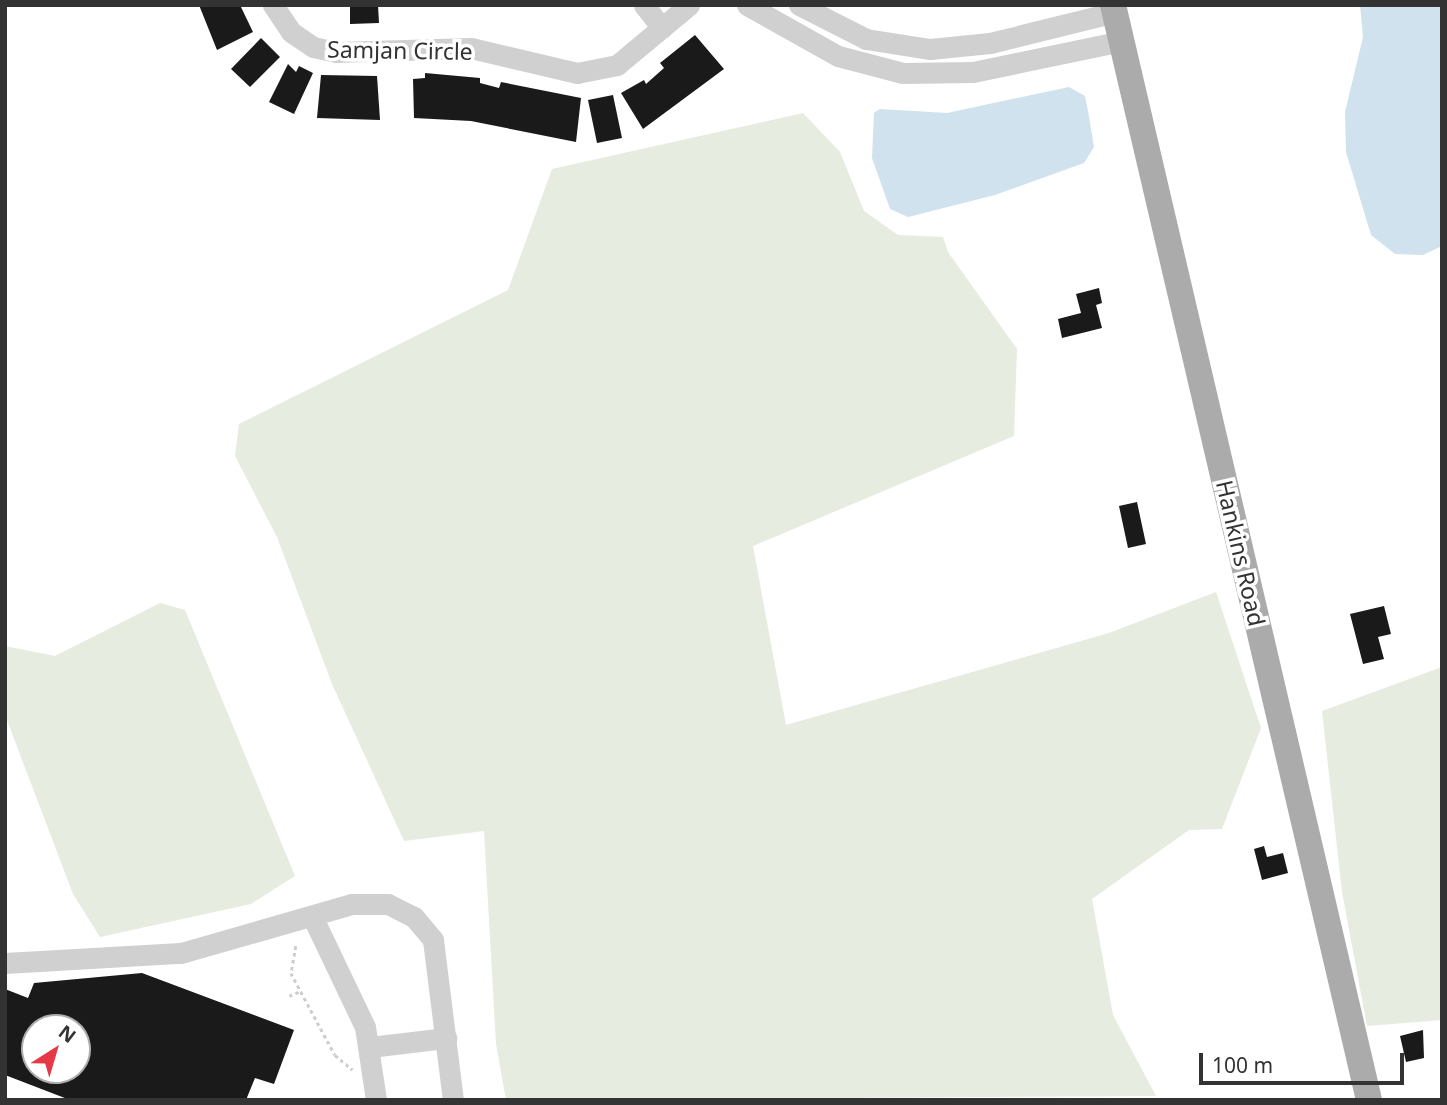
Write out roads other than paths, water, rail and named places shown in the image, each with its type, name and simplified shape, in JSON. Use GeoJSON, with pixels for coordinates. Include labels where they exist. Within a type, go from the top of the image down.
{"type":"FeatureCollection","features":[{"type":"Feature","properties":{"kind":"main road","name":"Hankins Road"},"geometry":{"type":"LineString","coordinates":[[1114,9],[1369,1100]]}},
{"type":"Feature","properties":{"kind":"street","name":"Samjan Circle"},"geometry":{"type":"LineString","coordinates":[[273,5],[291,32],[313,47],[336,52],[471,48],[577,73],[618,65],[689,5]]}},
{"type":"Feature","properties":{"kind":"street"},"geometry":{"type":"LineString","coordinates":[[644,5],[662,28]]}},
{"type":"Feature","properties":{"kind":"street"},"geometry":{"type":"LineString","coordinates":[[747,5],[820,47],[872,68],[934,74],[1017,63],[1122,41]]}},
{"type":"Feature","properties":{"kind":"street"},"geometry":{"type":"LineString","coordinates":[[799,5],[866,39],[900,47],[960,48],[1010,38],[1114,9]]}},
{"type":"Feature","properties":{"kind":"street"},"geometry":{"type":"LineString","coordinates":[[1010,38],[1017,63]]}},
{"type":"Feature","properties":{"kind":"street"},"geometry":{"type":"LineString","coordinates":[[5,963],[181,953],[373,901],[414,917],[433,940],[439,960],[453,1100]]}},
{"type":"Feature","properties":{"kind":"street"},"geometry":{"type":"LineString","coordinates":[[313,918],[370,1047],[376,1100]]}},
{"type":"Feature","properties":{"kind":"street"},"geometry":{"type":"LineString","coordinates":[[370,1047],[446,1038]]}},
{"type":"Feature","properties":{"kind":"water"},"geometry":{"type":"Polygon","coordinates":[[[1360,5],[1442,5],[1442,246],[1423,255],[1395,254],[1371,235],[1346,152],[1345,112],[1363,37],[1360,5]]]}},
{"type":"Feature","properties":{"kind":"water"},"geometry":{"type":"Polygon","coordinates":[[[1069,87],[1085,96],[1088,111],[1094,147],[1084,163],[995,195],[908,217],[890,209],[872,158],[874,113],[880,109],[947,113],[1069,87]]]}}]}
